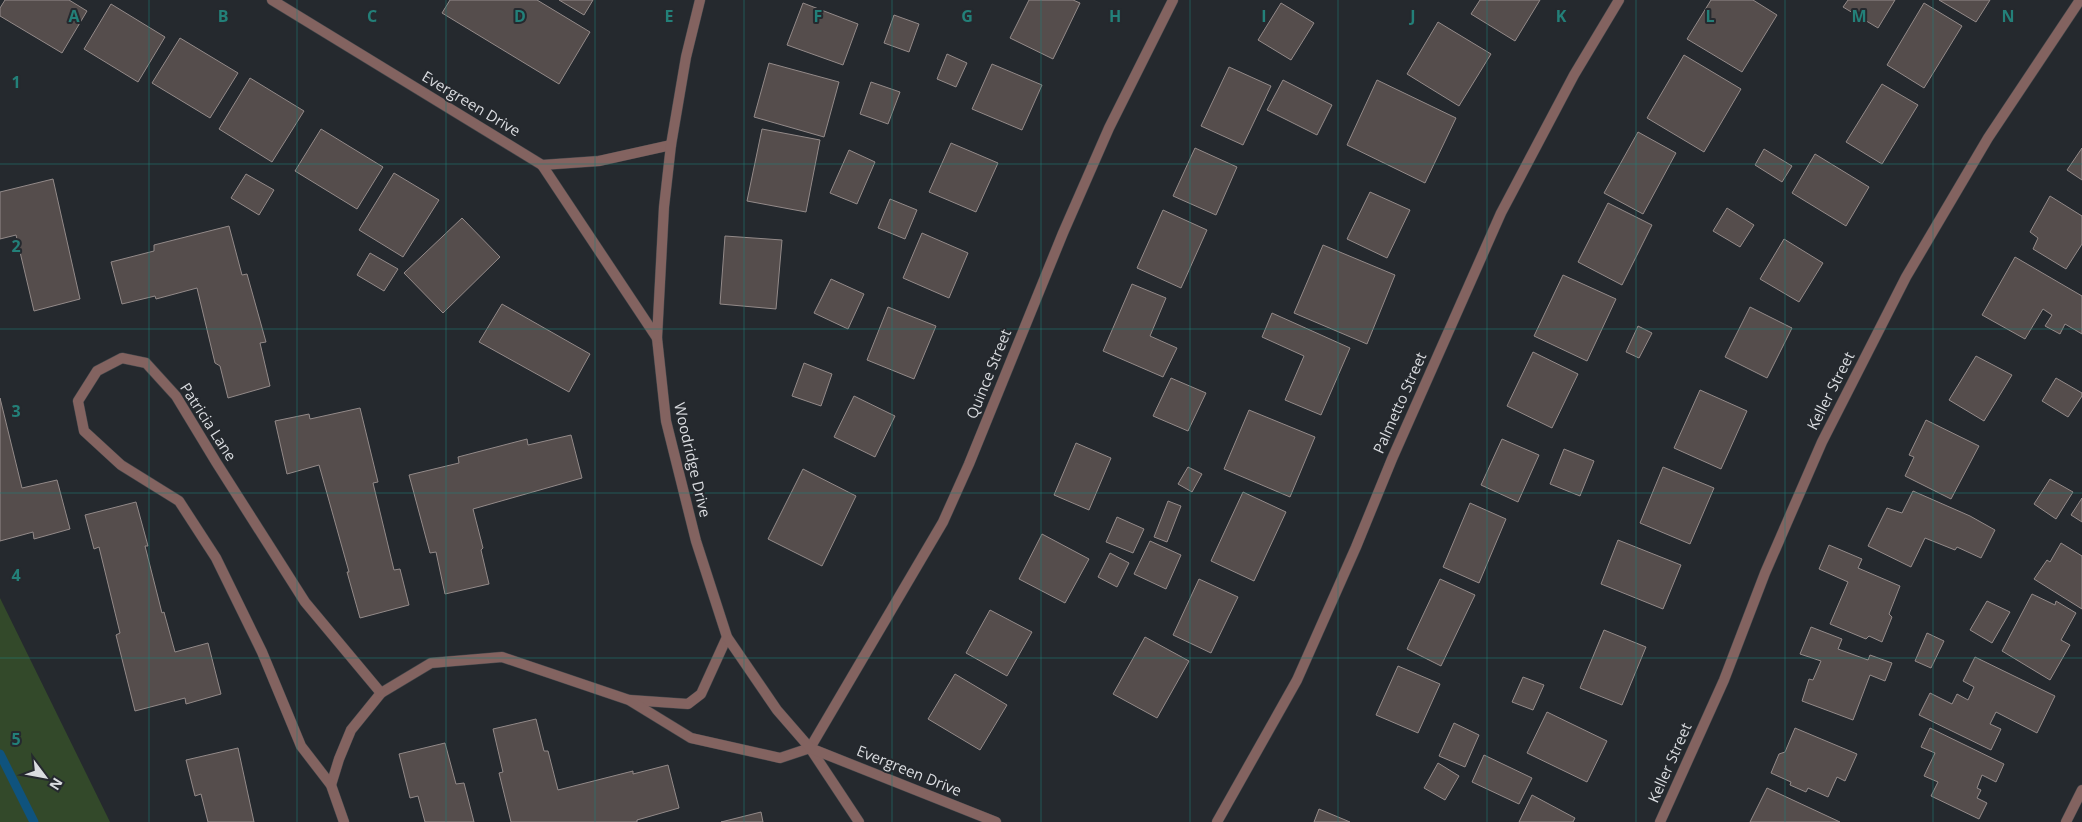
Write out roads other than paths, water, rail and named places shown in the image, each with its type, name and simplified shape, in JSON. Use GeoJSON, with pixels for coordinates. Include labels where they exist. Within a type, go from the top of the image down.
{"type":"FeatureCollection","features":[{"type":"Feature","properties":{"kind":"street","name":"Evergreen Drive"},"geometry":{"type":"LineString","coordinates":[[272,0],[542,165]]}},
{"type":"Feature","properties":{"kind":"street","name":"Woodridge Drive"},"geometry":{"type":"LineString","coordinates":[[700,0],[686,57],[671,145],[664,207],[657,338],[666,421],[696,541],[727,637],[777,710],[810,748],[859,822]]}},
{"type":"Feature","properties":{"kind":"street","name":"Quince Street"},"geometry":{"type":"LineString","coordinates":[[810,748],[943,522],[1105,137],[1173,0]]}},
{"type":"Feature","properties":{"kind":"street","name":"Palmetto Street"},"geometry":{"type":"LineString","coordinates":[[1217,822],[1297,680],[1356,547],[1392,458],[1501,213],[1574,75],[1619,0]]}},
{"type":"Feature","properties":{"kind":"street","name":"Keller Street"},"geometry":{"type":"LineString","coordinates":[[1660,822],[1724,680],[1765,573],[1826,434],[1906,277],[1988,138],[2080,0]]}},
{"type":"Feature","properties":{"kind":"street"},"geometry":{"type":"LineString","coordinates":[[657,338],[542,165],[599,161],[671,145]]}},
{"type":"Feature","properties":{"kind":"street","name":"Patricia Lane"},"geometry":{"type":"LineString","coordinates":[[344,822],[331,785],[301,746],[262,652],[216,558],[179,501],[121,465],[84,431],[78,401],[97,371],[122,358],[146,363],[176,396],[305,602],[381,693]]}},
{"type":"Feature","properties":{"kind":"street"},"geometry":{"type":"LineString","coordinates":[[630,700],[688,704],[701,694],[727,637]]}},
{"type":"Feature","properties":{"kind":"street"},"geometry":{"type":"LineString","coordinates":[[331,785],[351,730],[381,693],[431,663],[502,657],[630,700],[691,738],[780,758],[810,748]]}},
{"type":"Feature","properties":{"kind":"street","name":"Evergreen Drive"},"geometry":{"type":"LineString","coordinates":[[810,748],[996,822]]}},
{"type":"Feature","properties":{"kind":"street"},"geometry":{"type":"LineString","coordinates":[[2066,822],[2082,790]]}},
{"type":"Feature","properties":{"kind":"waterway"},"geometry":{"type":"LineString","coordinates":[[0,754],[34,822]]}}]}
